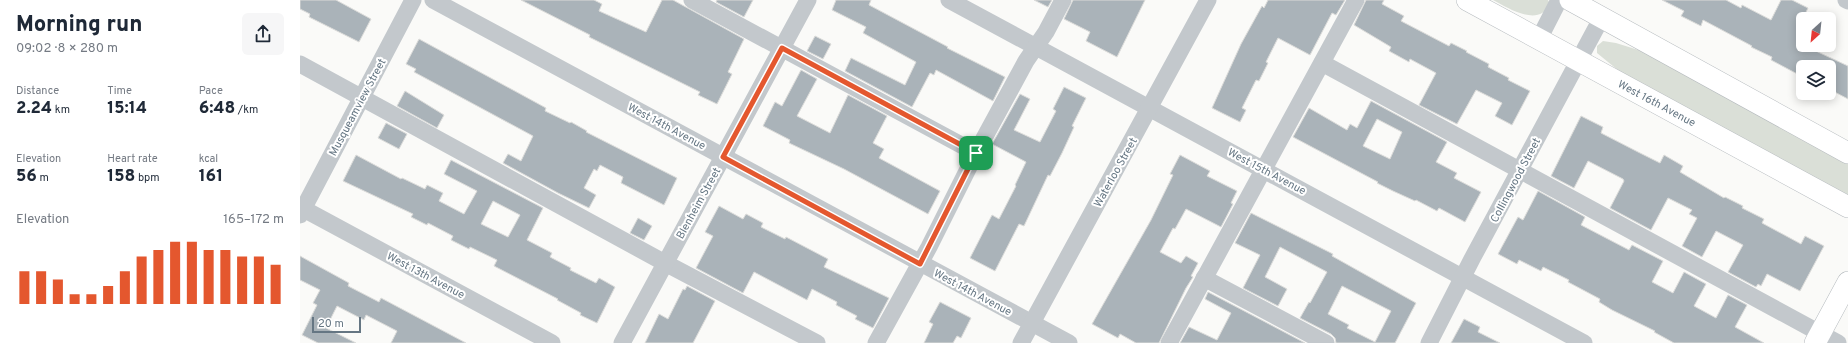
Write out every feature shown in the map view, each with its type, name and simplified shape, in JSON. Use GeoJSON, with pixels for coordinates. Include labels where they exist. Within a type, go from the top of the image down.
{"type":"FeatureCollection","features":[{"type":"Feature","properties":{"kind":"main road","name":"West 16th Avenue"},"geometry":{"type":"LineString","coordinates":[[1467,0],[1848,207]]}},
{"type":"Feature","properties":{"kind":"main road"},"geometry":{"type":"LineString","coordinates":[[1570,0],[1848,153]]}},
{"type":"Feature","properties":{"kind":"main road"},"geometry":{"type":"LineString","coordinates":[[1824,340],[1848,282]]}},
{"type":"Feature","properties":{"kind":"street","name":"Musqueamview Street"},"geometry":{"type":"LineString","coordinates":[[301,210],[363,98],[413,0]]}},
{"type":"Feature","properties":{"kind":"street","name":"West 14th Avenue"},"geometry":{"type":"LineString","coordinates":[[433,0],[920,264],[1070,343]]}},
{"type":"Feature","properties":{"kind":"street"},"geometry":{"type":"LineString","coordinates":[[692,0],[976,153]]}},
{"type":"Feature","properties":{"kind":"street","name":"Blenheim Street"},"geometry":{"type":"LineString","coordinates":[[622,343],[808,0]]}},
{"type":"Feature","properties":{"kind":"street","name":"West 15th Avenue"},"geometry":{"type":"LineString","coordinates":[[949,0],[1584,343]]}},
{"type":"Feature","properties":{"kind":"street"},"geometry":{"type":"LineString","coordinates":[[876,343],[920,264],[976,153],[1026,60],[1046,32],[1063,0]]}},
{"type":"Feature","properties":{"kind":"street","name":"Waterloo Street"},"geometry":{"type":"LineString","coordinates":[[1021,343],[1208,0]]}},
{"type":"Feature","properties":{"kind":"street"},"geometry":{"type":"LineString","coordinates":[[1169,343],[1356,0]]}},
{"type":"Feature","properties":{"kind":"street"},"geometry":{"type":"LineString","coordinates":[[1539,38],[1559,0]]}},
{"type":"Feature","properties":{"kind":"street","name":"Collingwood Street"},"geometry":{"type":"LineString","coordinates":[[1429,343],[1462,277],[1602,18]]}},
{"type":"Feature","properties":{"kind":"street"},"geometry":{"type":"LineString","coordinates":[[1322,63],[1520,170],[1824,340]]}},
{"type":"Feature","properties":{"kind":"street"},"geometry":{"type":"LineString","coordinates":[[300,64],[665,263],[817,343]]}},
{"type":"Feature","properties":{"kind":"street","name":"West 13th Avenue"},"geometry":{"type":"LineString","coordinates":[[301,210],[552,343]]}},
{"type":"Feature","properties":{"kind":"street"},"geometry":{"type":"LineString","coordinates":[[1204,278],[1326,343]]}},
{"type":"Feature","properties":{"kind":"shaded area"},"geometry":{"type":"Polygon","coordinates":[[[1493,0],[1548,0],[1550,4],[1545,11],[1539,15],[1531,15],[1515,11],[1493,0]]]}},
{"type":"Feature","properties":{"kind":"shaded area"},"geometry":{"type":"Polygon","coordinates":[[[1603,41],[1616,43],[1648,53],[1848,161],[1848,195],[1839,192],[1619,71],[1597,53],[1597,46],[1603,41]]]}},
{"type":"Feature","properties":{"kind":"building"},"geometry":{"type":"Polygon","coordinates":[[[300,0],[336,0],[371,19],[359,42],[309,17],[310,14],[300,9],[300,0]]]}},
{"type":"Feature","properties":{"kind":"building"},"geometry":{"type":"Polygon","coordinates":[[[521,0],[594,0],[602,4],[599,11],[646,32],[662,0],[673,0],[744,39],[728,72],[732,74],[717,104],[698,95],[700,92],[589,37],[590,35],[521,0]]]}},
{"type":"Feature","properties":{"kind":"building"},"geometry":{"type":"Polygon","coordinates":[[[717,0],[753,0],[744,17],[716,2],[717,0]]]}},
{"type":"Feature","properties":{"kind":"building"},"geometry":{"type":"Polygon","coordinates":[[[836,0],[871,0],[869,5],[948,47],[947,48],[1005,77],[993,101],[936,70],[934,75],[930,73],[912,107],[845,71],[851,58],[905,85],[916,62],[863,33],[866,27],[832,10],[836,0]]]}},
{"type":"Feature","properties":{"kind":"building"},"geometry":{"type":"Polygon","coordinates":[[[1034,0],[1052,0],[1048,7],[1034,0]]]}},
{"type":"Feature","properties":{"kind":"building"},"geometry":{"type":"Polygon","coordinates":[[[1073,0],[1145,0],[1117,57],[1086,41],[1090,32],[1064,19],[1073,0]]]}},
{"type":"Feature","properties":{"kind":"building"},"geometry":{"type":"Polygon","coordinates":[[[1268,0],[1345,0],[1336,15],[1332,13],[1310,55],[1278,38],[1266,62],[1268,63],[1259,81],[1256,80],[1242,108],[1246,110],[1240,122],[1212,108],[1241,44],[1262,6],[1264,8],[1268,0]]]}},
{"type":"Feature","properties":{"kind":"building"},"geometry":{"type":"Polygon","coordinates":[[[1366,0],[1384,0],[1382,4],[1404,16],[1401,21],[1449,46],[1451,43],[1467,51],[1466,52],[1489,64],[1488,67],[1509,78],[1508,80],[1530,91],[1512,125],[1495,116],[1502,103],[1476,90],[1457,124],[1419,105],[1436,73],[1410,59],[1409,62],[1389,51],[1391,47],[1354,25],[1366,0]]]}},
{"type":"Feature","properties":{"kind":"building"},"geometry":{"type":"Polygon","coordinates":[[[1662,0],[1726,0],[1741,8],[1742,5],[1771,20],[1781,0],[1792,0],[1808,8],[1806,12],[1796,12],[1796,52],[1818,52],[1835,60],[1796,60],[1796,73],[1771,60],[1772,57],[1703,20],[1701,26],[1681,16],[1684,11],[1662,0]]]}},
{"type":"Feature","properties":{"kind":"building"},"geometry":{"type":"Polygon","coordinates":[[[815,36],[831,44],[823,59],[807,51],[815,36]]]}},
{"type":"Feature","properties":{"kind":"building"},"geometry":{"type":"Polygon","coordinates":[[[419,39],[546,108],[545,111],[570,123],[571,122],[587,131],[586,132],[677,178],[664,205],[621,183],[623,177],[600,165],[597,171],[594,169],[584,188],[596,195],[589,208],[503,163],[508,154],[521,161],[533,136],[414,72],[416,69],[406,64],[419,39]]]}},
{"type":"Feature","properties":{"kind":"building"},"geometry":{"type":"Polygon","coordinates":[[[1836,60],[1848,66],[1848,99],[1836,93],[1836,60]]]}},
{"type":"Feature","properties":{"kind":"building"},"geometry":{"type":"Polygon","coordinates":[[[801,70],[817,79],[797,116],[830,133],[848,95],[887,116],[873,143],[884,149],[879,158],[940,191],[928,214],[844,169],[789,143],[790,140],[763,126],[775,102],[782,106],[801,70]]]}},
{"type":"Feature","properties":{"kind":"building"},"geometry":{"type":"Polygon","coordinates":[[[1064,87],[1086,98],[1072,126],[1074,127],[1062,153],[1050,176],[1048,175],[1024,226],[1019,224],[995,271],[970,258],[992,215],[999,219],[1016,186],[1015,185],[1026,162],[992,144],[1020,94],[1030,99],[1014,130],[1040,142],[1056,111],[1053,109],[1064,87]]]}},
{"type":"Feature","properties":{"kind":"building"},"geometry":{"type":"Polygon","coordinates":[[[405,91],[444,115],[437,128],[397,106],[405,91]]]}},
{"type":"Feature","properties":{"kind":"building"},"geometry":{"type":"Polygon","coordinates":[[[1371,101],[1447,142],[1436,162],[1457,173],[1454,178],[1481,192],[1465,222],[1439,208],[1437,211],[1416,200],[1415,201],[1393,191],[1293,137],[1309,108],[1347,130],[1350,124],[1357,128],[1371,101]],[[1377,119],[1363,146],[1390,159],[1402,132],[1377,119]]]}},
{"type":"Feature","properties":{"kind":"building"},"geometry":{"type":"Polygon","coordinates":[[[1581,116],[1603,127],[1601,133],[1660,163],[1664,155],[1683,166],[1680,172],[1724,198],[1725,197],[1743,206],[1742,208],[1764,219],[1762,223],[1801,244],[1805,236],[1824,246],[1800,291],[1767,274],[1761,286],[1758,284],[1756,287],[1728,272],[1743,245],[1716,231],[1702,257],[1682,246],[1697,218],[1689,214],[1692,210],[1668,198],[1651,230],[1610,208],[1624,181],[1623,179],[1588,161],[1574,188],[1551,176],[1581,116]]]}},
{"type":"Feature","properties":{"kind":"building"},"geometry":{"type":"Polygon","coordinates":[[[386,123],[407,134],[399,149],[378,138],[386,123]]]}},
{"type":"Feature","properties":{"kind":"building"},"geometry":{"type":"Polygon","coordinates":[[[356,155],[401,179],[402,178],[425,189],[427,185],[443,193],[439,201],[464,214],[477,191],[444,174],[451,160],[543,208],[527,240],[552,253],[550,257],[571,268],[570,270],[596,283],[599,278],[615,287],[597,323],[580,315],[581,313],[557,300],[558,299],[494,266],[497,260],[451,240],[453,236],[428,223],[427,225],[411,217],[413,214],[343,181],[356,155]],[[493,201],[481,224],[508,237],[520,215],[493,201]]]}},
{"type":"Feature","properties":{"kind":"building"},"geometry":{"type":"Polygon","coordinates":[[[1180,155],[1210,171],[1207,176],[1237,191],[1231,203],[1233,204],[1221,227],[1186,209],[1175,229],[1173,228],[1160,252],[1181,263],[1186,256],[1198,263],[1191,276],[1193,277],[1159,343],[1136,343],[1120,334],[1118,338],[1092,324],[1151,220],[1173,175],[1170,174],[1180,155]]]}},
{"type":"Feature","properties":{"kind":"building"},"geometry":{"type":"Polygon","coordinates":[[[1538,191],[1585,217],[1581,225],[1629,250],[1632,245],[1663,261],[1652,282],[1673,293],[1684,272],[1706,284],[1694,306],[1716,318],[1728,295],[1747,305],[1735,327],[1764,343],[1674,343],[1654,332],[1655,331],[1612,310],[1599,302],[1600,299],[1568,282],[1569,280],[1543,267],[1541,271],[1519,260],[1517,264],[1498,254],[1518,217],[1523,220],[1538,191]]]}},
{"type":"Feature","properties":{"kind":"building"},"geometry":{"type":"Polygon","coordinates":[[[719,206],[743,219],[746,214],[763,223],[761,227],[785,239],[786,237],[828,259],[824,267],[889,298],[873,328],[855,319],[857,316],[836,305],[837,302],[812,289],[807,300],[754,272],[743,293],[696,268],[713,236],[705,232],[719,206]]]}},
{"type":"Feature","properties":{"kind":"building"},"geometry":{"type":"Polygon","coordinates":[[[1251,213],[1333,254],[1332,256],[1416,303],[1395,343],[1336,343],[1335,338],[1331,334],[1300,318],[1327,272],[1280,247],[1265,277],[1287,289],[1278,306],[1243,288],[1260,255],[1235,243],[1251,213]],[[1342,286],[1328,314],[1349,325],[1347,328],[1375,342],[1391,311],[1342,286]]]}},
{"type":"Feature","properties":{"kind":"building"},"geometry":{"type":"Polygon","coordinates":[[[638,218],[652,226],[644,240],[630,233],[638,218]]]}},
{"type":"Feature","properties":{"kind":"building"},"geometry":{"type":"Polygon","coordinates":[[[300,256],[349,283],[348,286],[379,302],[381,298],[466,343],[391,343],[397,331],[366,315],[364,320],[337,306],[326,328],[356,343],[318,343],[302,335],[317,305],[313,303],[320,290],[300,280],[300,256]]]}},
{"type":"Feature","properties":{"kind":"building"},"geometry":{"type":"Polygon","coordinates":[[[687,286],[715,301],[693,343],[645,343],[659,314],[668,319],[683,289],[685,290],[687,286]]]}},
{"type":"Feature","properties":{"kind":"building"},"geometry":{"type":"Polygon","coordinates":[[[1208,292],[1305,343],[1180,343],[1189,327],[1217,340],[1231,313],[1205,299],[1208,292]]]}},
{"type":"Feature","properties":{"kind":"building"},"geometry":{"type":"Polygon","coordinates":[[[940,302],[971,318],[961,338],[957,336],[953,343],[924,343],[933,324],[929,322],[940,302]]]}},
{"type":"Feature","properties":{"kind":"building"},"geometry":{"type":"Polygon","coordinates":[[[1464,319],[1480,327],[1478,332],[1500,343],[1451,343],[1464,319]]]}},
{"type":"Feature","properties":{"kind":"route"},"geometry":{"type":"LineString","coordinates":[[782,48],[976,153],[920,264],[723,157],[782,48]]}}]}
